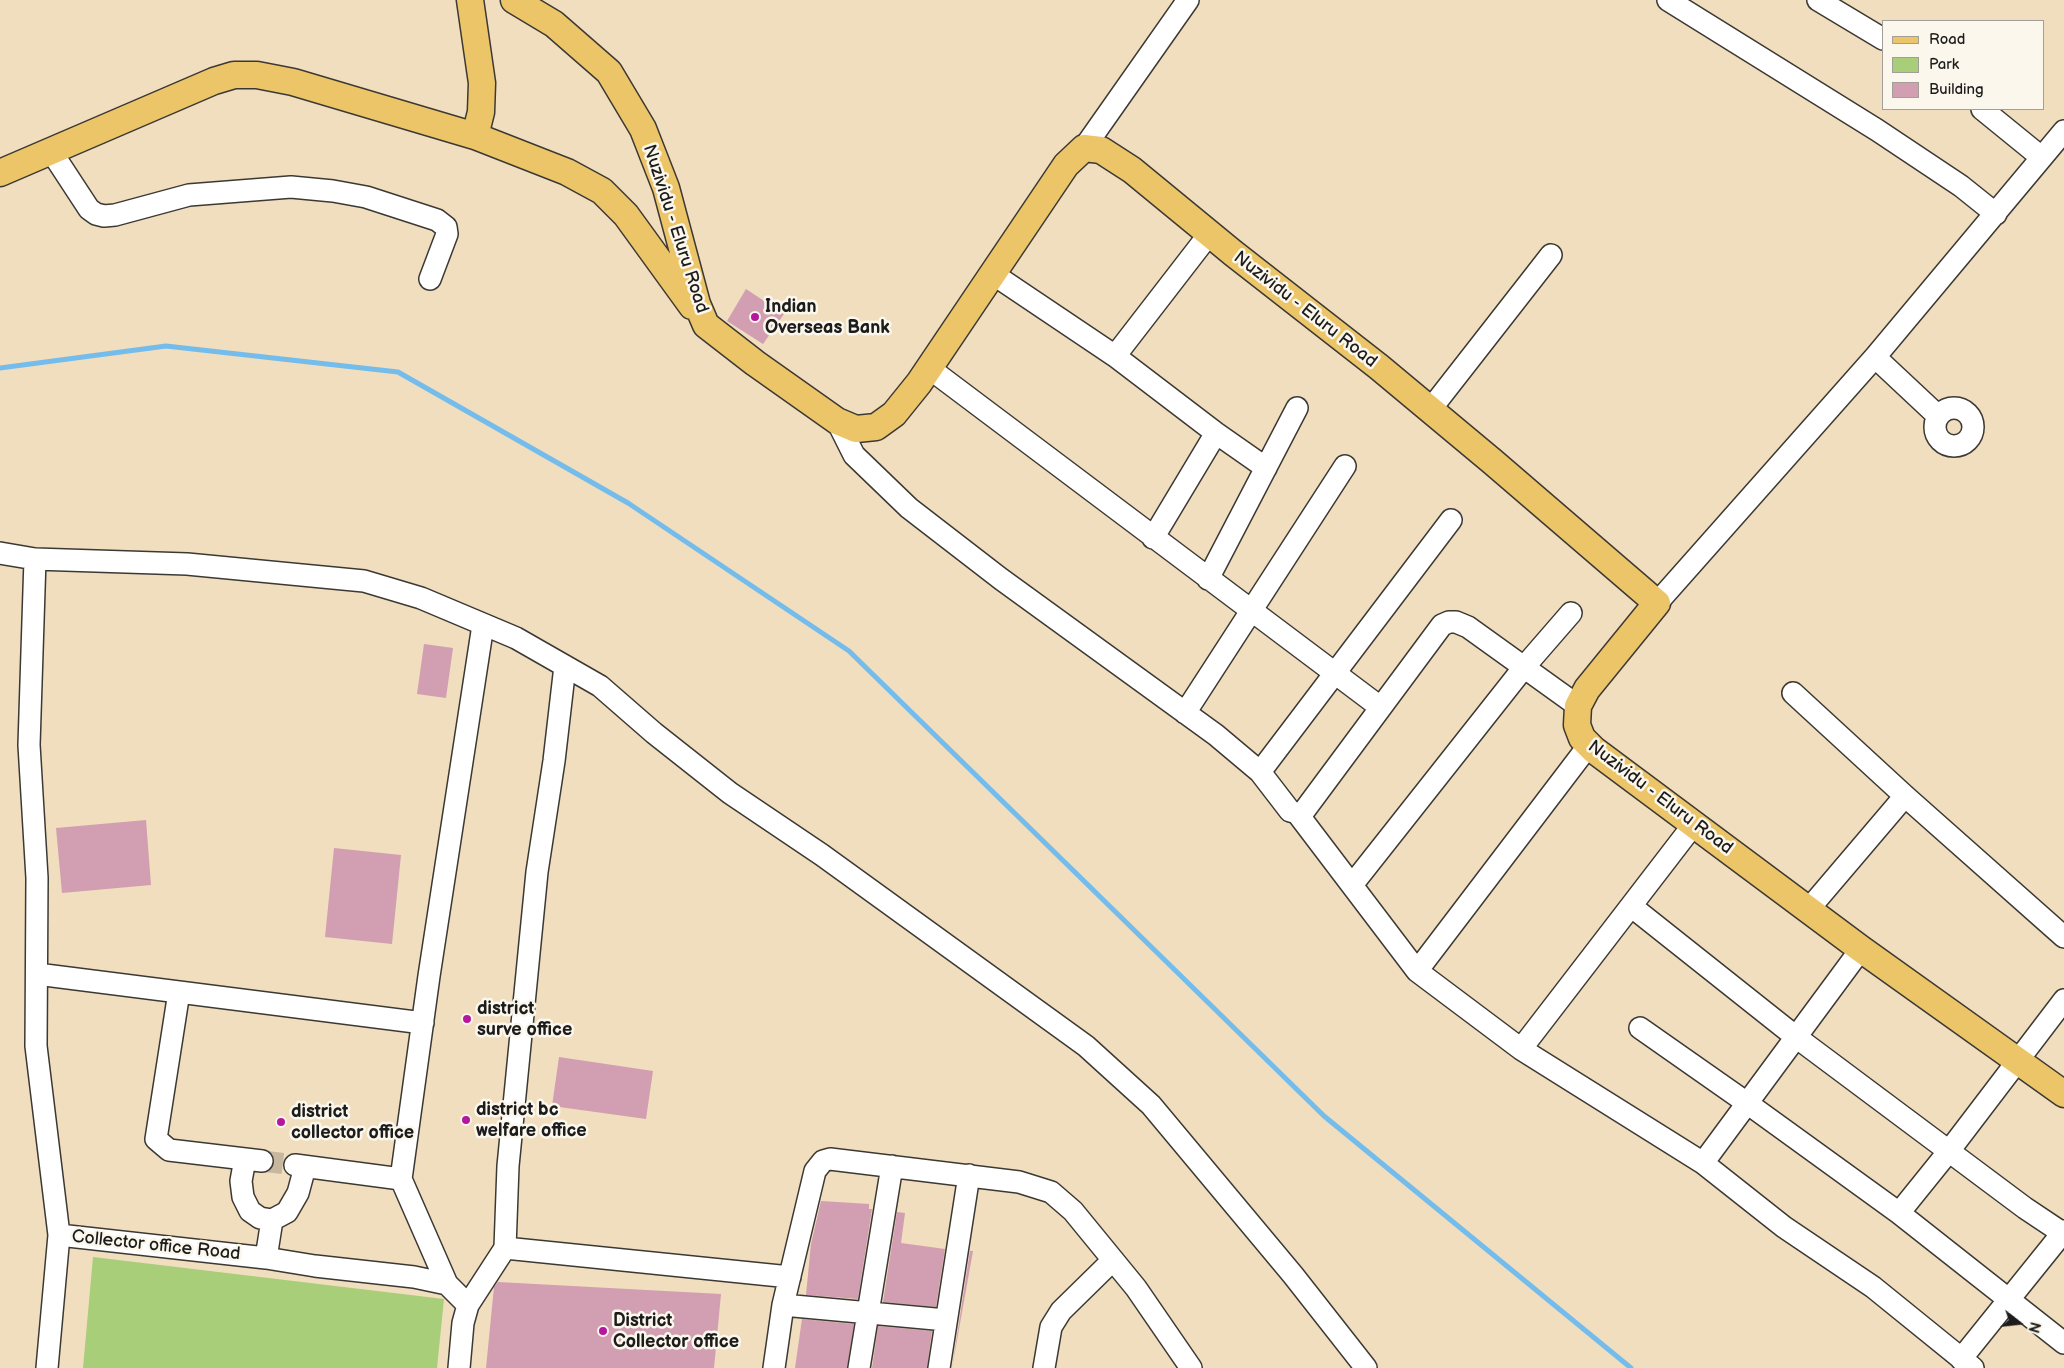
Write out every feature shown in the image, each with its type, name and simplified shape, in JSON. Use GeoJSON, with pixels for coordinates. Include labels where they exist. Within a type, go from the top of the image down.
{"type":"FeatureCollection","features":[{"type":"Feature","properties":{"kind":"main road"},"geometry":{"type":"LineString","coordinates":[[470,0],[482,83],[481,112],[475,136]]}},
{"type":"Feature","properties":{"kind":"main road","name":"Nuzividu - Eluru Road"},"geometry":{"type":"LineString","coordinates":[[514,0],[554,24],[609,72],[643,129],[666,188],[697,304],[706,324],[755,363],[837,421],[856,428],[876,428],[894,414],[929,368],[1066,165],[1084,148],[1101,150],[1132,170],[1430,410],[1657,603]]}},
{"type":"Feature","properties":{"kind":"main road"},"geometry":{"type":"LineString","coordinates":[[0,173],[214,81],[234,75],[257,75],[293,82],[475,136],[567,172],[602,190],[626,215],[706,324]]}},
{"type":"Feature","properties":{"kind":"main road"},"geometry":{"type":"LineString","coordinates":[[1578,706],[1587,689],[1657,603]]}},
{"type":"Feature","properties":{"kind":"main road","name":"Nuzividu - Eluru Road"},"geometry":{"type":"LineString","coordinates":[[1578,706],[1577,725],[1582,738],[1589,745],[1861,949],[2064,1094]]}},
{"type":"Feature","properties":{"kind":"street"},"geometry":{"type":"LineString","coordinates":[[1084,148],[1188,0]]}},
{"type":"Feature","properties":{"kind":"street"},"geometry":{"type":"LineString","coordinates":[[1668,0],[1877,130],[1961,186],[1996,214]]}},
{"type":"Feature","properties":{"kind":"street"},"geometry":{"type":"LineString","coordinates":[[1829,3],[1882,38]]}},
{"type":"Feature","properties":{"kind":"street"},"geometry":{"type":"LineString","coordinates":[[1983,110],[2042,158]]}},
{"type":"Feature","properties":{"kind":"street"},"geometry":{"type":"LineString","coordinates":[[1657,603],[1875,357],[2062,136]]}},
{"type":"Feature","properties":{"kind":"street"},"geometry":{"type":"LineString","coordinates":[[51,151],[88,209],[104,216],[189,195],[291,188],[333,191],[366,197],[437,220],[446,227],[447,234],[430,279]]}},
{"type":"Feature","properties":{"kind":"street"},"geometry":{"type":"LineString","coordinates":[[1115,356],[1210,233]]}},
{"type":"Feature","properties":{"kind":"street"},"geometry":{"type":"LineString","coordinates":[[1430,410],[1550,255]]}},
{"type":"Feature","properties":{"kind":"street"},"geometry":{"type":"LineString","coordinates":[[993,274],[1115,356],[1216,433],[1266,468]]}},
{"type":"Feature","properties":{"kind":"street"},"geometry":{"type":"LineString","coordinates":[[1875,357],[1938,416]]}},
{"type":"Feature","properties":{"kind":"street"},"geometry":{"type":"LineString","coordinates":[[929,368],[1153,538],[1380,706]]}},
{"type":"Feature","properties":{"kind":"street"},"geometry":{"type":"LineString","coordinates":[[1208,579],[1298,408]]}},
{"type":"Feature","properties":{"kind":"street"},"geometry":{"type":"LineString","coordinates":[[837,421],[854,455],[909,508],[1000,579],[1216,735],[1260,772],[1290,810],[1297,813],[1417,971],[1521,1048],[1703,1162],[1784,1227],[1873,1287],[1967,1363],[2010,1300],[2064,1233],[2025,1208],[1796,1037],[1631,906]]}},
{"type":"Feature","properties":{"kind":"street"},"geometry":{"type":"LineString","coordinates":[[1153,538],[1216,433]]}},
{"type":"Feature","properties":{"kind":"street"},"geometry":{"type":"LineString","coordinates":[[1185,713],[1345,466]]}},
{"type":"Feature","properties":{"kind":"street"},"geometry":{"type":"LineString","coordinates":[[1260,772],[1334,672],[1452,520]]}},
{"type":"Feature","properties":{"kind":"street"},"geometry":{"type":"LineString","coordinates":[[0,553],[35,559],[187,564],[364,581],[421,598],[483,626],[516,638],[600,686],[654,733],[730,793],[822,855],[1086,1046],[1152,1106],[1293,1275],[1366,1368]]}},
{"type":"Feature","properties":{"kind":"street"},"geometry":{"type":"LineString","coordinates":[[35,559],[29,745],[37,878],[36,1046],[59,1235]]}},
{"type":"Feature","properties":{"kind":"street"},"geometry":{"type":"LineString","coordinates":[[1352,885],[1525,666],[1571,613]]}},
{"type":"Feature","properties":{"kind":"street"},"geometry":{"type":"LineString","coordinates":[[1297,813],[1304,811],[1442,624],[1449,622],[1468,626],[1578,706]]}},
{"type":"Feature","properties":{"kind":"street"},"geometry":{"type":"LineString","coordinates":[[468,1304],[447,1284],[401,1179],[422,1023],[483,626]]}},
{"type":"Feature","properties":{"kind":"street"},"geometry":{"type":"LineString","coordinates":[[459,1368],[463,1323],[468,1304],[505,1248],[508,1166],[536,881],[554,761],[564,666]]}},
{"type":"Feature","properties":{"kind":"street"},"geometry":{"type":"LineString","coordinates":[[1793,693],[1904,796],[2064,936]]}},
{"type":"Feature","properties":{"kind":"street"},"geometry":{"type":"LineString","coordinates":[[1417,971],[1589,745]]}},
{"type":"Feature","properties":{"kind":"street"},"geometry":{"type":"LineString","coordinates":[[1808,910],[1904,796]]}},
{"type":"Feature","properties":{"kind":"street"},"geometry":{"type":"LineString","coordinates":[[1521,1048],[1694,824]]}},
{"type":"Feature","properties":{"kind":"street"},"geometry":{"type":"LineString","coordinates":[[1703,1162],[1861,949]]}},
{"type":"Feature","properties":{"kind":"street"},"geometry":{"type":"LineString","coordinates":[[37,974],[422,1023]]}},
{"type":"Feature","properties":{"kind":"street"},"geometry":{"type":"LineString","coordinates":[[179,992],[156,1139],[169,1150],[253,1160],[242,1180],[244,1198],[250,1211],[260,1218],[272,1220],[287,1212],[298,1192],[300,1166],[401,1179]]}},
{"type":"Feature","properties":{"kind":"street"},"geometry":{"type":"LineString","coordinates":[[1899,1213],[1949,1152],[2064,1000]]}},
{"type":"Feature","properties":{"kind":"street"},"geometry":{"type":"LineString","coordinates":[[1640,1028],[1747,1102],[1899,1213],[2064,1343]]}},
{"type":"Feature","properties":{"kind":"street"},"geometry":{"type":"LineString","coordinates":[[774,1368],[783,1305],[815,1171],[819,1165],[830,1159],[1019,1182],[1051,1192],[1073,1211],[1136,1288],[1191,1368]]}},
{"type":"Feature","properties":{"kind":"street"},"geometry":{"type":"LineString","coordinates":[[860,1368],[867,1312],[892,1166]]}},
{"type":"Feature","properties":{"kind":"street"},"geometry":{"type":"LineString","coordinates":[[939,1368],[969,1175]]}},
{"type":"Feature","properties":{"kind":"street"},"geometry":{"type":"LineString","coordinates":[[266,1258],[272,1220]]}},
{"type":"Feature","properties":{"kind":"street","name":"Collector office Road"},"geometry":{"type":"LineString","coordinates":[[47,1368],[59,1235],[266,1258],[315,1266],[414,1277],[447,1284]]}},
{"type":"Feature","properties":{"kind":"street"},"geometry":{"type":"LineString","coordinates":[[505,1248],[790,1277]]}},
{"type":"Feature","properties":{"kind":"street"},"geometry":{"type":"LineString","coordinates":[[1044,1368],[1051,1327],[1062,1311],[1113,1260]]}},
{"type":"Feature","properties":{"kind":"street"},"geometry":{"type":"LineString","coordinates":[[783,1305],[946,1320]]}},
{"type":"Feature","properties":{"kind":"green space"},"geometry":{"type":"Polygon","coordinates":[[[93,1257],[444,1299],[437,1368],[83,1368],[93,1257]]]}},
{"type":"Feature","properties":{"kind":"building","name":"Indian Overseas Bank"},"geometry":{"type":"Polygon","coordinates":[[[746,289],[784,314],[763,344],[727,321],[746,289]]]}},
{"type":"Feature","properties":{"kind":"building"},"geometry":{"type":"Polygon","coordinates":[[[424,644],[453,648],[446,698],[417,694],[424,644]]]}},
{"type":"Feature","properties":{"kind":"building"},"geometry":{"type":"Polygon","coordinates":[[[146,820],[151,885],[62,893],[56,828],[146,820]]]}},
{"type":"Feature","properties":{"kind":"building"},"geometry":{"type":"Polygon","coordinates":[[[334,848],[401,855],[392,944],[325,937],[334,848]]]}},
{"type":"Feature","properties":{"kind":"building"},"geometry":{"type":"Polygon","coordinates":[[[559,1057],[653,1071],[646,1119],[552,1106],[559,1057]]]}},
{"type":"Feature","properties":{"kind":"building"},"geometry":{"type":"Polygon","coordinates":[[[821,1201],[869,1204],[869,1209],[872,1209],[858,1299],[806,1295],[811,1244],[821,1201]]]}},
{"type":"Feature","properties":{"kind":"building"},"geometry":{"type":"Polygon","coordinates":[[[897,1212],[905,1213],[901,1243],[945,1249],[936,1307],[883,1302],[897,1212]]]}},
{"type":"Feature","properties":{"kind":"building"},"geometry":{"type":"Polygon","coordinates":[[[970,1251],[973,1251],[952,1368],[970,1251]]]}},
{"type":"Feature","properties":{"kind":"building","name":"District Collector office"},"geometry":{"type":"Polygon","coordinates":[[[498,1282],[721,1294],[714,1368],[486,1368],[494,1287],[498,1282]]]}},
{"type":"Feature","properties":{"kind":"building"},"geometry":{"type":"Polygon","coordinates":[[[802,1319],[854,1324],[847,1368],[795,1368],[802,1319]]]}},
{"type":"Feature","properties":{"kind":"building"},"geometry":{"type":"Polygon","coordinates":[[[878,1326],[932,1331],[927,1368],[872,1368],[878,1326]]]}},
{"type":"Feature","properties":{"kind":"waterway"},"geometry":{"type":"LineString","coordinates":[[0,368],[166,346],[398,372],[628,503],[849,651],[1324,1116],[1631,1368]]}},
{"type":"Feature","properties":{"kind":"tunnel"},"geometry":{"type":"LineString","coordinates":[[262,1161],[295,1165]]}},
{"type":"Feature","properties":{"kind":"place","name":"Indian Overseas Bank"},"geometry":{"type":"Point","coordinates":[755,317]}},
{"type":"Feature","properties":{"kind":"place","name":"district surve office"},"geometry":{"type":"Point","coordinates":[467,1019]}},
{"type":"Feature","properties":{"kind":"place","name":"district bc welfare office"},"geometry":{"type":"Point","coordinates":[466,1120]}},
{"type":"Feature","properties":{"kind":"place","name":"district collector office"},"geometry":{"type":"Point","coordinates":[281,1122]}},
{"type":"Feature","properties":{"kind":"place","name":"District Collector office"},"geometry":{"type":"Point","coordinates":[603,1331]}}]}
